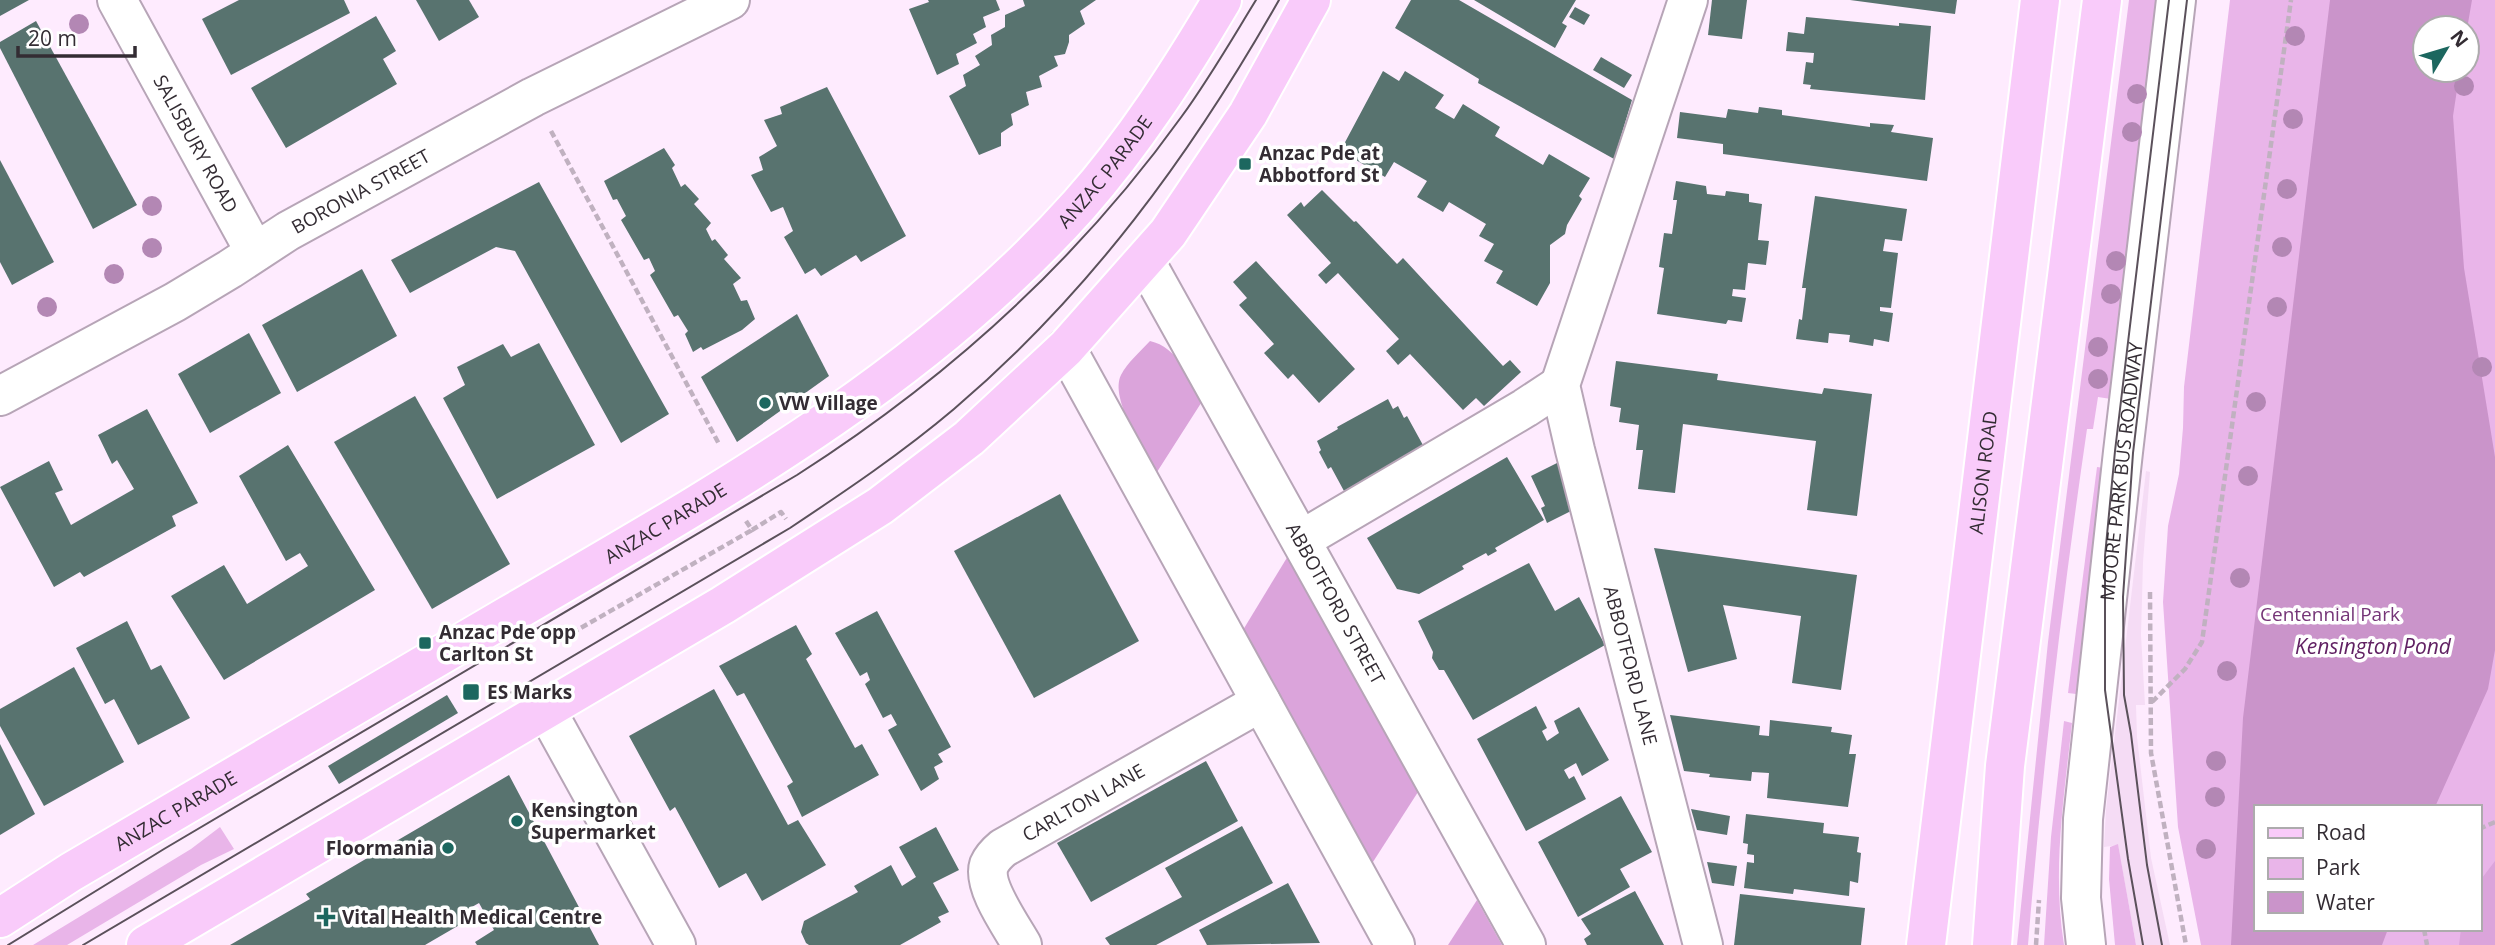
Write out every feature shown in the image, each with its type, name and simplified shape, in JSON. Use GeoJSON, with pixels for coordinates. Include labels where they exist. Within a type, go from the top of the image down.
{"type":"FeatureCollection","features":[{"type":"Feature","properties":{"kind":"main road","name":"ANZAC PARADE"},"geometry":{"type":"LineString","coordinates":[[0,918],[71,872],[667,523],[787,448],[899,371],[987,296],[1080,204],[1155,105],[1222,0]]}},
{"type":"Feature","properties":{"kind":"main road"},"geometry":{"type":"LineString","coordinates":[[146,945],[723,605],[880,506],[969,438],[1066,348],[1168,233],[1248,114],[1311,0]]}},
{"type":"Feature","properties":{"kind":"main road","name":"ALISON ROAD"},"geometry":{"type":"LineString","coordinates":[[1926,945],[2040,0]]}},
{"type":"Feature","properties":{"kind":"main road"},"geometry":{"type":"LineString","coordinates":[[1992,945],[2005,766],[2102,0]]}},
{"type":"Feature","properties":{"kind":"street","name":"SALISBURY ROAD"},"geometry":{"type":"LineString","coordinates":[[117,0],[256,252]]}},
{"type":"Feature","properties":{"kind":"street","name":"BORONIA STREET"},"geometry":{"type":"LineString","coordinates":[[0,396],[175,302],[288,231],[533,97],[730,0]]}},
{"type":"Feature","properties":{"kind":"street"},"geometry":{"type":"LineString","coordinates":[[1301,540],[1525,408],[1560,384],[1688,0]]}},
{"type":"Feature","properties":{"kind":"street","name":"MOORE PARK BUS ROADWAY"},"geometry":{"type":"LineString","coordinates":[[2086,945],[2081,898],[2083,819],[2176,0]]}},
{"type":"Feature","properties":{"kind":"street","name":"ABBOTFORD STREET"},"geometry":{"type":"LineString","coordinates":[[1145,261],[1526,945]]}},
{"type":"Feature","properties":{"kind":"street"},"geometry":{"type":"LineString","coordinates":[[1066,348],[1395,945]]}},
{"type":"Feature","properties":{"kind":"street","name":"ABBOTFORD LANE"},"geometry":{"type":"LineString","coordinates":[[1560,384],[1703,945]]}},
{"type":"Feature","properties":{"kind":"street","name":"CARLTON LANE"},"geometry":{"type":"LineString","coordinates":[[1022,945],[989,880],[988,868],[994,856],[1003,848],[1261,702]]}},
{"type":"Feature","properties":{"kind":"street"},"geometry":{"type":"LineString","coordinates":[[545,708],[676,945]]}},
{"type":"Feature","properties":{"kind":"path"},"geometry":{"type":"LineString","coordinates":[[2151,703],[2185,669],[2202,642],[2291,0]]}},
{"type":"Feature","properties":{"kind":"path"},"geometry":{"type":"LineString","coordinates":[[533,97],[723,451]]}},
{"type":"Feature","properties":{"kind":"path"},"geometry":{"type":"LineString","coordinates":[[572,633],[781,512],[787,522]]}},
{"type":"Feature","properties":{"kind":"path"},"geometry":{"type":"LineString","coordinates":[[746,520],[752,530]]}},
{"type":"Feature","properties":{"kind":"path"},"geometry":{"type":"LineString","coordinates":[[2150,589],[2151,753],[2186,945]]}},
{"type":"Feature","properties":{"kind":"shaded area"},"geometry":{"type":"Polygon","coordinates":[[[1150,341],[1160,344],[1175,357],[1188,373],[1203,400],[1157,472],[1130,425],[1120,397],[1119,385],[1121,375],[1130,362],[1150,341]]]}},
{"type":"Feature","properties":{"kind":"shaded area"},"geometry":{"type":"Polygon","coordinates":[[[2146,471],[2150,472],[2141,635],[2145,705],[2136,705],[2137,737],[2151,858],[2170,945],[2136,945],[2118,845],[2104,847],[2106,810],[2146,471]]]}},
{"type":"Feature","properties":{"kind":"shaded area"},"geometry":{"type":"Polygon","coordinates":[[[1288,556],[1418,792],[1371,865],[1243,630],[1288,556]]]}},
{"type":"Feature","properties":{"kind":"shaded area"},"geometry":{"type":"Polygon","coordinates":[[[2495,861],[2495,945],[2459,945],[2461,931],[2481,931],[2481,879],[2495,861]]]}},
{"type":"Feature","properties":{"kind":"shaded area"},"geometry":{"type":"Polygon","coordinates":[[[1477,900],[1502,945],[1448,945],[1477,900]]]}},
{"type":"Feature","properties":{"kind":"green space"},"geometry":{"type":"Polygon","coordinates":[[[2129,0],[2157,0],[2111,399],[2098,397],[2093,429],[2087,429],[2053,686],[2028,945],[2017,945],[2048,642],[2129,0]]]}},
{"type":"Feature","properties":{"kind":"green space","name":"Kensington Pond"},"geometry":{"type":"Polygon","coordinates":[[[2230,0],[2495,0],[2495,945],[2201,945],[2178,827],[2163,602],[2168,526],[2179,474],[2184,387],[2230,0]]]}},
{"type":"Feature","properties":{"kind":"green space"},"geometry":{"type":"Polygon","coordinates":[[[2097,467],[2104,468],[2076,694],[2068,693],[2097,467]]]}},
{"type":"Feature","properties":{"kind":"green space"},"geometry":{"type":"Polygon","coordinates":[[[2064,721],[2072,723],[2059,862],[2064,945],[2044,945],[2051,837],[2064,721]]]}},
{"type":"Feature","properties":{"kind":"green space"},"geometry":{"type":"Polygon","coordinates":[[[220,827],[234,849],[201,865],[67,945],[33,945],[191,849],[220,827]]]}},
{"type":"Feature","properties":{"kind":"green space"},"geometry":{"type":"Polygon","coordinates":[[[2118,844],[2136,945],[2115,945],[2109,879],[2110,847],[2118,844]]]}},
{"type":"Feature","properties":{"kind":"water","name":"Kensington Pond"},"geometry":{"type":"Polygon","coordinates":[[[2330,0],[2472,0],[2470,14],[2411,14],[2411,84],[2458,84],[2453,116],[2464,268],[2495,457],[2495,650],[2488,689],[2436,805],[2254,805],[2254,931],[2387,931],[2382,945],[2231,945],[2243,718],[2330,0]]]}},
{"type":"Feature","properties":{"kind":"building"},"geometry":{"type":"Polygon","coordinates":[[[0,0],[29,0],[0,16],[0,0]]]}},
{"type":"Feature","properties":{"kind":"building"},"geometry":{"type":"Polygon","coordinates":[[[239,0],[344,0],[350,13],[231,75],[202,19],[239,0]]]}},
{"type":"Feature","properties":{"kind":"building"},"geometry":{"type":"Polygon","coordinates":[[[416,0],[469,0],[479,17],[439,41],[416,0]]]}},
{"type":"Feature","properties":{"kind":"building"},"geometry":{"type":"Polygon","coordinates":[[[928,0],[996,0],[1000,10],[983,17],[986,27],[973,34],[977,43],[956,54],[959,64],[937,75],[909,9],[929,2],[928,0]]]}},
{"type":"Feature","properties":{"kind":"building"},"geometry":{"type":"Polygon","coordinates":[[[1023,0],[1096,0],[1080,11],[1085,24],[1069,35],[1065,54],[1054,56],[1058,66],[1039,76],[1042,87],[1026,92],[1029,105],[1011,114],[1013,125],[1001,133],[1001,146],[979,155],[949,96],[966,86],[963,75],[980,65],[975,56],[992,45],[991,35],[1005,27],[1005,15],[1025,6],[1023,0]]]}},
{"type":"Feature","properties":{"kind":"building"},"geometry":{"type":"Polygon","coordinates":[[[1411,0],[1459,0],[1632,100],[1614,159],[1478,83],[1479,79],[1395,28],[1411,0]]]}},
{"type":"Feature","properties":{"kind":"building"},"geometry":{"type":"Polygon","coordinates":[[[1474,0],[1576,0],[1562,23],[1567,26],[1555,48],[1474,0]]]}},
{"type":"Feature","properties":{"kind":"building"},"geometry":{"type":"Polygon","coordinates":[[[1712,0],[1747,0],[1742,39],[1708,35],[1712,0]]]}},
{"type":"Feature","properties":{"kind":"building"},"geometry":{"type":"Polygon","coordinates":[[[1850,0],[1957,0],[1955,14],[1850,0]]]}},
{"type":"Feature","properties":{"kind":"building"},"geometry":{"type":"Polygon","coordinates":[[[1575,7],[1590,15],[1584,25],[1569,17],[1575,7]]]}},
{"type":"Feature","properties":{"kind":"building"},"geometry":{"type":"Polygon","coordinates":[[[376,16],[396,51],[383,59],[397,84],[286,148],[251,88],[376,16]]]}},
{"type":"Feature","properties":{"kind":"building"},"geometry":{"type":"Polygon","coordinates":[[[1806,17],[1899,26],[1899,23],[1931,26],[1925,100],[1810,89],[1811,85],[1803,84],[1806,62],[1813,63],[1814,53],[1786,51],[1788,32],[1804,34],[1806,17]]]}},
{"type":"Feature","properties":{"kind":"building"},"geometry":{"type":"Polygon","coordinates":[[[36,21],[137,205],[93,229],[0,48],[0,42],[36,21]]]}},
{"type":"Feature","properties":{"kind":"building"},"geometry":{"type":"Polygon","coordinates":[[[1601,57],[1632,75],[1624,88],[1593,70],[1601,57]]]}},
{"type":"Feature","properties":{"kind":"building"},"geometry":{"type":"Polygon","coordinates":[[[1383,71],[1399,81],[1405,71],[1444,95],[1435,108],[1454,119],[1463,104],[1500,127],[1495,136],[1543,165],[1549,154],[1590,178],[1579,196],[1582,199],[1567,225],[1565,234],[1550,245],[1550,283],[1537,306],[1496,283],[1503,271],[1484,261],[1494,244],[1479,236],[1486,224],[1449,202],[1443,212],[1417,197],[1427,181],[1394,162],[1385,177],[1356,160],[1358,156],[1343,146],[1383,71]]]}},
{"type":"Feature","properties":{"kind":"building"},"geometry":{"type":"Polygon","coordinates":[[[827,87],[906,236],[861,262],[856,255],[821,276],[815,268],[805,274],[784,237],[793,231],[783,207],[771,212],[751,175],[763,170],[759,157],[777,146],[764,120],[782,114],[780,107],[827,87]]]}},
{"type":"Feature","properties":{"kind":"building"},"geometry":{"type":"Polygon","coordinates":[[[1759,107],[1782,110],[1782,115],[1870,127],[1870,123],[1894,125],[1891,132],[1933,138],[1927,181],[1723,154],[1723,144],[1677,138],[1680,112],[1726,118],[1728,109],[1758,113],[1759,107]]]}},
{"type":"Feature","properties":{"kind":"building"},"geometry":{"type":"Polygon","coordinates":[[[664,148],[675,165],[672,168],[681,187],[685,184],[699,199],[694,204],[711,223],[706,229],[712,241],[715,239],[728,255],[724,259],[741,278],[733,284],[741,301],[747,300],[755,319],[742,330],[703,350],[701,347],[693,352],[685,334],[688,331],[678,315],[674,317],[650,275],[655,271],[649,258],[644,260],[621,220],[626,216],[617,199],[613,200],[604,181],[664,148]]]}},
{"type":"Feature","properties":{"kind":"building"},"geometry":{"type":"Polygon","coordinates":[[[0,160],[54,262],[12,285],[0,262],[0,160]]]}},
{"type":"Feature","properties":{"kind":"building"},"geometry":{"type":"Polygon","coordinates":[[[1676,181],[1706,186],[1707,194],[1725,196],[1726,191],[1749,194],[1749,202],[1762,204],[1758,240],[1769,241],[1766,265],[1748,263],[1745,290],[1733,289],[1732,296],[1746,298],[1742,322],[1728,320],[1726,324],[1657,314],[1664,268],[1659,267],[1664,233],[1672,234],[1677,200],[1673,200],[1676,181]]]}},
{"type":"Feature","properties":{"kind":"building"},"geometry":{"type":"Polygon","coordinates":[[[539,182],[669,414],[621,443],[515,251],[496,247],[410,293],[391,260],[539,182]]]}},
{"type":"Feature","properties":{"kind":"building"},"geometry":{"type":"Polygon","coordinates":[[[1322,190],[1397,264],[1403,258],[1503,366],[1510,360],[1521,372],[1484,406],[1476,398],[1463,410],[1410,354],[1398,365],[1386,351],[1399,339],[1338,273],[1326,284],[1318,275],[1331,263],[1287,215],[1301,202],[1304,207],[1322,190]]]}},
{"type":"Feature","properties":{"kind":"building"},"geometry":{"type":"Polygon","coordinates":[[[1815,196],[1907,209],[1902,241],[1885,239],[1883,251],[1898,253],[1891,308],[1880,307],[1880,311],[1893,313],[1889,342],[1874,339],[1873,346],[1849,342],[1850,335],[1829,333],[1828,343],[1796,339],[1799,319],[1802,320],[1806,288],[1802,288],[1815,196]]]}},
{"type":"Feature","properties":{"kind":"building"},"geometry":{"type":"Polygon","coordinates":[[[1256,261],[1355,369],[1319,403],[1293,374],[1288,379],[1264,353],[1274,344],[1239,305],[1247,298],[1233,282],[1256,261]]]}},
{"type":"Feature","properties":{"kind":"building"},"geometry":{"type":"Polygon","coordinates":[[[362,269],[397,336],[297,392],[262,325],[362,269]]]}},
{"type":"Feature","properties":{"kind":"building"},"geometry":{"type":"Polygon","coordinates":[[[797,314],[829,376],[737,442],[701,377],[797,314]]]}},
{"type":"Feature","properties":{"kind":"building"},"geometry":{"type":"Polygon","coordinates":[[[249,333],[281,393],[210,433],[178,374],[249,333]]]}},
{"type":"Feature","properties":{"kind":"building"},"geometry":{"type":"Polygon","coordinates":[[[539,343],[595,445],[497,499],[443,398],[465,385],[457,367],[503,344],[511,357],[539,343]]]}},
{"type":"Feature","properties":{"kind":"building"},"geometry":{"type":"Polygon","coordinates":[[[1616,361],[1718,374],[1717,380],[1822,394],[1824,388],[1872,394],[1857,516],[1807,510],[1816,441],[1683,424],[1675,493],[1638,489],[1643,450],[1636,450],[1639,425],[1619,422],[1621,408],[1610,406],[1616,361]]]}},
{"type":"Feature","properties":{"kind":"building"},"geometry":{"type":"Polygon","coordinates":[[[415,396],[510,564],[432,609],[334,442],[415,396]]]}},
{"type":"Feature","properties":{"kind":"building"},"geometry":{"type":"Polygon","coordinates":[[[1388,399],[1393,409],[1398,406],[1404,418],[1407,416],[1424,447],[1344,491],[1331,467],[1328,469],[1319,452],[1321,450],[1317,441],[1388,399]]]}},
{"type":"Feature","properties":{"kind":"building"},"geometry":{"type":"Polygon","coordinates":[[[147,409],[198,503],[172,516],[176,526],[84,577],[80,572],[54,587],[0,487],[49,461],[63,490],[55,493],[71,525],[134,489],[117,460],[112,464],[98,435],[147,409]]]}},
{"type":"Feature","properties":{"kind":"building"},"geometry":{"type":"Polygon","coordinates":[[[288,445],[375,590],[224,680],[171,596],[224,565],[247,604],[308,566],[300,553],[286,561],[239,476],[288,445]]]}},
{"type":"Feature","properties":{"kind":"building"},"geometry":{"type":"Polygon","coordinates":[[[1507,457],[1544,520],[1495,548],[1497,551],[1488,556],[1486,553],[1462,566],[1464,569],[1419,594],[1397,589],[1367,538],[1507,457]]]}},
{"type":"Feature","properties":{"kind":"building"},"geometry":{"type":"Polygon","coordinates":[[[1559,462],[1577,508],[1547,523],[1541,508],[1545,506],[1531,476],[1559,462]]]}},
{"type":"Feature","properties":{"kind":"building"},"geometry":{"type":"Polygon","coordinates":[[[1060,494],[1139,641],[1034,698],[954,551],[1060,494]]]}},
{"type":"Feature","properties":{"kind":"building"},"geometry":{"type":"Polygon","coordinates":[[[1654,548],[1857,575],[1841,690],[1792,683],[1801,616],[1723,605],[1737,659],[1688,672],[1654,548]]]}},
{"type":"Feature","properties":{"kind":"building"},"geometry":{"type":"Polygon","coordinates":[[[1529,563],[1555,611],[1579,597],[1605,645],[1473,720],[1444,670],[1439,670],[1432,658],[1433,652],[1418,621],[1529,563]]]}},
{"type":"Feature","properties":{"kind":"building"},"geometry":{"type":"Polygon","coordinates":[[[877,611],[951,747],[938,754],[943,762],[934,767],[939,779],[921,791],[888,730],[897,725],[891,714],[883,718],[865,684],[870,680],[867,672],[860,676],[835,633],[877,611]]]}},
{"type":"Feature","properties":{"kind":"building"},"geometry":{"type":"Polygon","coordinates":[[[127,621],[151,670],[161,665],[190,718],[138,745],[114,699],[105,704],[76,648],[127,621]]]}},
{"type":"Feature","properties":{"kind":"building"},"geometry":{"type":"Polygon","coordinates":[[[796,625],[812,654],[806,659],[855,748],[862,744],[879,775],[802,817],[787,786],[793,782],[744,693],[737,696],[719,666],[796,625]]]}},
{"type":"Feature","properties":{"kind":"building"},"geometry":{"type":"Polygon","coordinates":[[[74,667],[124,762],[44,806],[0,726],[0,709],[74,667]]]}},
{"type":"Feature","properties":{"kind":"building"},"geometry":{"type":"Polygon","coordinates":[[[714,689],[788,825],[798,820],[826,865],[762,901],[746,873],[719,888],[675,807],[670,811],[629,736],[714,689]]]}},
{"type":"Feature","properties":{"kind":"building"},"geometry":{"type":"Polygon","coordinates":[[[447,695],[458,713],[339,784],[328,766],[447,695]]]}},
{"type":"Feature","properties":{"kind":"building"},"geometry":{"type":"Polygon","coordinates":[[[1536,706],[1547,728],[1542,731],[1547,741],[1559,733],[1554,721],[1579,707],[1609,760],[1582,776],[1576,763],[1564,770],[1569,779],[1574,776],[1586,799],[1526,831],[1477,739],[1536,706]]]}},
{"type":"Feature","properties":{"kind":"building"},"geometry":{"type":"Polygon","coordinates":[[[1670,715],[1760,726],[1759,735],[1769,736],[1770,720],[1832,727],[1831,732],[1852,735],[1849,754],[1856,754],[1848,807],[1767,798],[1769,773],[1752,772],[1751,781],[1709,777],[1710,774],[1684,771],[1670,715]]]}},
{"type":"Feature","properties":{"kind":"building"},"geometry":{"type":"Polygon","coordinates":[[[0,744],[35,814],[0,835],[0,744]]]}},
{"type":"Feature","properties":{"kind":"building"},"geometry":{"type":"Polygon","coordinates":[[[1206,761],[1238,821],[1091,902],[1057,843],[1206,761]]]}},
{"type":"Feature","properties":{"kind":"building"},"geometry":{"type":"Polygon","coordinates":[[[509,775],[599,945],[477,945],[475,942],[494,930],[479,903],[463,912],[468,920],[425,945],[230,945],[310,899],[306,894],[509,775]]]}},
{"type":"Feature","properties":{"kind":"building"},"geometry":{"type":"Polygon","coordinates":[[[1621,796],[1652,852],[1620,869],[1630,887],[1578,917],[1538,842],[1621,796]]]}},
{"type":"Feature","properties":{"kind":"building"},"geometry":{"type":"Polygon","coordinates":[[[1691,809],[1730,816],[1727,835],[1697,830],[1691,809]]]}},
{"type":"Feature","properties":{"kind":"building"},"geometry":{"type":"Polygon","coordinates":[[[1746,814],[1824,823],[1823,833],[1859,837],[1857,852],[1861,853],[1858,883],[1850,881],[1849,896],[1794,889],[1793,894],[1744,888],[1747,862],[1754,863],[1754,855],[1747,854],[1748,844],[1743,843],[1746,814]]]}},
{"type":"Feature","properties":{"kind":"building"},"geometry":{"type":"Polygon","coordinates":[[[1242,826],[1273,883],[1156,945],[1110,945],[1105,938],[1182,897],[1165,868],[1242,826]]]}},
{"type":"Feature","properties":{"kind":"building"},"geometry":{"type":"Polygon","coordinates":[[[936,827],[959,870],[933,883],[949,912],[938,917],[941,922],[900,945],[806,943],[801,932],[804,921],[858,892],[854,886],[891,865],[902,886],[916,877],[899,847],[936,827]]]}},
{"type":"Feature","properties":{"kind":"building"},"geometry":{"type":"Polygon","coordinates":[[[1707,862],[1737,866],[1734,886],[1712,883],[1707,862]]]}},
{"type":"Feature","properties":{"kind":"building"},"geometry":{"type":"Polygon","coordinates":[[[1288,883],[1320,943],[1207,945],[1199,930],[1288,883]]]}},
{"type":"Feature","properties":{"kind":"building"},"geometry":{"type":"Polygon","coordinates":[[[1635,891],[1664,945],[1587,945],[1584,939],[1591,934],[1581,919],[1635,891]]]}},
{"type":"Feature","properties":{"kind":"building"},"geometry":{"type":"Polygon","coordinates":[[[1740,894],[1865,908],[1861,945],[1734,945],[1740,894]]]}},
{"type":"Feature","properties":{"kind":"tram line"},"geometry":{"type":"LineString","coordinates":[[8,945],[164,849],[797,475],[906,399],[1007,314],[1099,220],[1182,116],[1256,0]]}},
{"type":"Feature","properties":{"kind":"tram line"},"geometry":{"type":"LineString","coordinates":[[83,945],[790,528],[874,471],[934,425],[1050,318],[1134,219],[1210,113],[1279,0]]}},
{"type":"Feature","properties":{"kind":"tram line"},"geometry":{"type":"LineString","coordinates":[[2143,945],[2128,859],[2105,690],[2105,556],[2169,0]]}},
{"type":"Feature","properties":{"kind":"tram line"},"geometry":{"type":"LineString","coordinates":[[2162,945],[2147,865],[2124,695],[2123,597],[2133,453],[2187,0]]}},
{"type":"Feature","properties":{"kind":"place","name":"Anzac Pde at Abbotford St"},"geometry":{"type":"Point","coordinates":[1245,164]}},
{"type":"Feature","properties":{"kind":"place","name":"VW Village"},"geometry":{"type":"Point","coordinates":[765,403]}},
{"type":"Feature","properties":{"kind":"place","name":"Anzac Pde opp Carlton St"},"geometry":{"type":"Point","coordinates":[425,643]}},
{"type":"Feature","properties":{"kind":"place","name":"ES Marks"},"geometry":{"type":"Point","coordinates":[471,692]}},
{"type":"Feature","properties":{"kind":"place","name":"Kensington Supermarket"},"geometry":{"type":"Point","coordinates":[517,821]}},
{"type":"Feature","properties":{"kind":"place","name":"Floormania"},"geometry":{"type":"Point","coordinates":[448,848]}},
{"type":"Feature","properties":{"kind":"place","name":"Vital Health Medical Centre"},"geometry":{"type":"Point","coordinates":[326,917]}},
{"type":"Feature","properties":{"kind":"park label","name":"Centennial Park"},"geometry":{"type":"Point","coordinates":[2330,614]}}]}
